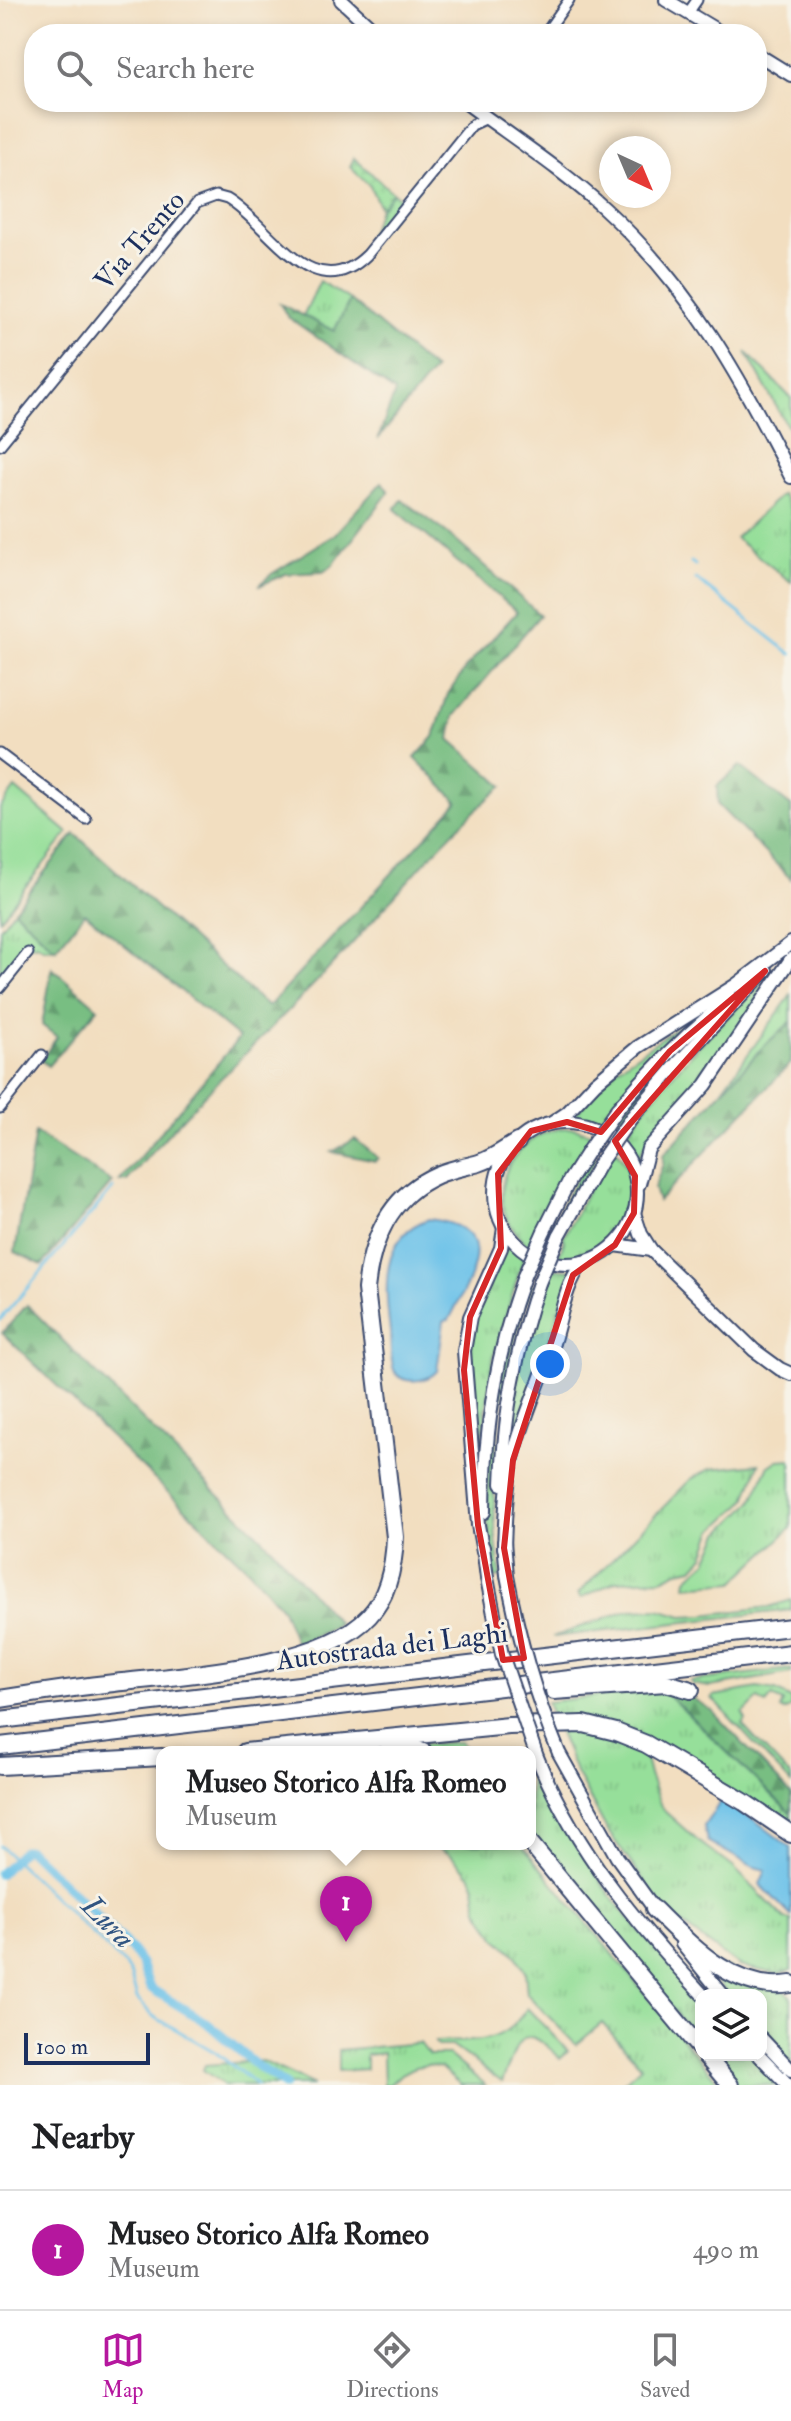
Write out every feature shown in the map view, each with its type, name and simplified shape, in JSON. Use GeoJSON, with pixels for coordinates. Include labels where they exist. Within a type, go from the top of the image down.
{"type":"FeatureCollection","features":[{"type":"Feature","properties":{"kind":"highway"},"geometry":{"type":"LineString","coordinates":[[0,1699],[266,1662],[331,1642],[368,1618],[381,1602],[388,1584],[395,1537],[366,1289],[372,1249],[385,1218],[407,1194],[435,1176],[478,1163],[517,1142]]}},
{"type":"Feature","properties":{"kind":"highway","name":"Autostrada dei Laghi"},"geometry":{"type":"LineString","coordinates":[[0,1720],[791,1627]]}},
{"type":"Feature","properties":{"kind":"highway","name":"Autostrada dei Laghi"},"geometry":{"type":"LineString","coordinates":[[0,1746],[791,1653]]}},
{"type":"Feature","properties":{"kind":"highway"},"geometry":{"type":"LineString","coordinates":[[484,1689],[592,1690],[666,1683],[691,1690]]}},
{"type":"Feature","properties":{"kind":"highway"},"geometry":{"type":"LineString","coordinates":[[313,1746],[509,1726],[584,1724],[646,1744],[744,1802],[791,1834]]}},
{"type":"Feature","properties":{"kind":"highway"},"geometry":{"type":"LineString","coordinates":[[324,1745],[383,1743],[407,1746]]}},
{"type":"Feature","properties":{"kind":"highway"},"geometry":{"type":"LineString","coordinates":[[0,1766],[156,1757]]}},
{"type":"Feature","properties":{"kind":"highway"},"geometry":{"type":"LineString","coordinates":[[536,1850],[695,2043]]}},
{"type":"Feature","properties":{"kind":"highway"},"geometry":{"type":"LineString","coordinates":[[654,1909],[695,1948],[727,1970],[769,1985],[791,1984]]}},
{"type":"Feature","properties":{"kind":"highway"},"geometry":{"type":"LineString","coordinates":[[710,2061],[730,2085]]}},
{"type":"Feature","properties":{"kind":"main road"},"geometry":{"type":"LineString","coordinates":[[341,0],[367,24]]}},
{"type":"Feature","properties":{"kind":"main road"},"geometry":{"type":"LineString","coordinates":[[666,0],[706,24]]}},
{"type":"Feature","properties":{"kind":"main road"},"geometry":{"type":"LineString","coordinates":[[767,60],[791,75]]}},
{"type":"Feature","properties":{"kind":"main road"},"geometry":{"type":"LineString","coordinates":[[478,112],[579,186],[659,264],[724,352],[791,477]]}},
{"type":"Feature","properties":{"kind":"main road"},"geometry":{"type":"LineString","coordinates":[[718,1989],[617,1857],[559,1753],[532,1686],[523,1653],[507,1575],[501,1487],[508,1404],[522,1335],[559,1236],[601,1161],[631,1118],[680,1061],[791,945]]}},
{"type":"Feature","properties":{"kind":"main road"},"geometry":{"type":"LineString","coordinates":[[791,945],[736,985],[638,1047],[595,1083],[567,1113],[531,1131],[517,1142],[505,1157],[496,1183],[497,1211],[515,1243],[538,1258],[564,1264],[600,1256],[615,1245],[627,1230],[634,1213],[648,1149],[706,1085],[791,959]]}},
{"type":"Feature","properties":{"kind":"main road"},"geometry":{"type":"LineString","coordinates":[[483,1552],[486,1455],[495,1377],[506,1329],[544,1231],[588,1151],[643,1078],[701,1021],[765,971]]}},
{"type":"Feature","properties":{"kind":"main road"},"geometry":{"type":"LineString","coordinates":[[549,1124],[567,1122],[603,1132],[628,1159],[635,1176],[637,1195]]}},
{"type":"Feature","properties":{"kind":"main road"},"geometry":{"type":"LineString","coordinates":[[634,1213],[641,1234],[651,1250],[754,1350],[791,1374]]}},
{"type":"Feature","properties":{"kind":"main road"},"geometry":{"type":"LineString","coordinates":[[504,1228],[501,1248],[470,1317],[464,1351],[477,1515],[487,1578],[511,1689],[533,1746]]}},
{"type":"Feature","properties":{"kind":"main road"},"geometry":{"type":"LineString","coordinates":[[615,1245],[651,1250]]}},
{"type":"Feature","properties":{"kind":"main road"},"geometry":{"type":"LineString","coordinates":[[504,1548],[507,1488],[513,1460],[567,1290],[583,1262]]}},
{"type":"Feature","properties":{"kind":"main road"},"geometry":{"type":"LineString","coordinates":[[536,1754],[558,1802],[587,1851],[635,1916],[698,1989]]}},
{"type":"Feature","properties":{"kind":"main road"},"geometry":{"type":"LineString","coordinates":[[767,2044],[791,2070]]}},
{"type":"Feature","properties":{"kind":"main road"},"geometry":{"type":"LineString","coordinates":[[765,2061],[786,2085]]}},
{"type":"Feature","properties":{"kind":"street"},"geometry":{"type":"LineString","coordinates":[[552,24],[569,0]]}},
{"type":"Feature","properties":{"kind":"street"},"geometry":{"type":"LineString","coordinates":[[688,13],[697,0]]}},
{"type":"Feature","properties":{"kind":"street"},"geometry":{"type":"LineString","coordinates":[[471,112],[472,125],[487,118]]}},
{"type":"Feature","properties":{"kind":"street","name":"Via Trento"},"geometry":{"type":"LineString","coordinates":[[0,445],[197,203],[216,196],[227,199],[311,269],[335,274],[347,271],[367,255],[472,125]]}},
{"type":"Feature","properties":{"kind":"street"},"geometry":{"type":"LineString","coordinates":[[1,756],[86,819]]}},
{"type":"Feature","properties":{"kind":"street"},"geometry":{"type":"LineString","coordinates":[[0,988],[28,953]]}},
{"type":"Feature","properties":{"kind":"street"},"geometry":{"type":"LineString","coordinates":[[1,1105],[42,1055]]}},
{"type":"Feature","properties":{"kind":"highlighted area"},"geometry":{"type":"Polygon","coordinates":[[[765,971],[615,1141],[635,1176],[634,1213],[615,1245],[573,1275],[513,1460],[504,1548],[524,1658],[503,1660],[478,1525],[464,1370],[470,1317],[501,1248],[498,1174],[531,1131],[567,1122],[601,1132],[670,1051],[765,971]]]}},
{"type":"Feature","properties":{"kind":"green space"},"geometry":{"type":"Polygon","coordinates":[[[354,158],[393,193],[380,208],[370,186],[350,167],[354,158]]]}},
{"type":"Feature","properties":{"kind":"green space"},"geometry":{"type":"Polygon","coordinates":[[[393,193],[403,201],[364,248],[380,208],[393,193]]]}},
{"type":"Feature","properties":{"kind":"green space"},"geometry":{"type":"Polygon","coordinates":[[[320,281],[350,300],[334,332],[303,316],[320,281]]]}},
{"type":"Feature","properties":{"kind":"green space"},"geometry":{"type":"Polygon","coordinates":[[[350,300],[434,370],[378,439],[395,392],[288,317],[280,304],[334,331],[350,300]]]}},
{"type":"Feature","properties":{"kind":"green space"},"geometry":{"type":"Polygon","coordinates":[[[746,352],[791,398],[791,433],[746,352]]]}},
{"type":"Feature","properties":{"kind":"green space"},"geometry":{"type":"Polygon","coordinates":[[[382,482],[389,492],[332,566],[323,572],[285,574],[259,586],[270,575],[334,535],[382,482]]]}},
{"type":"Feature","properties":{"kind":"green space"},"geometry":{"type":"Polygon","coordinates":[[[782,494],[791,510],[791,582],[735,538],[782,494]]]}},
{"type":"Feature","properties":{"kind":"green space"},"geometry":{"type":"Polygon","coordinates":[[[402,500],[446,532],[540,615],[454,716],[450,739],[503,786],[438,848],[338,959],[204,1096],[127,1181],[119,1182],[239,1038],[85,913],[55,949],[14,910],[75,834],[268,1007],[458,802],[415,758],[434,737],[448,694],[467,666],[517,612],[395,509],[402,500]]]}},
{"type":"Feature","properties":{"kind":"green space"},"geometry":{"type":"Polygon","coordinates":[[[740,766],[791,806],[791,879],[718,805],[717,786],[740,766]]]}},
{"type":"Feature","properties":{"kind":"green space"},"geometry":{"type":"Polygon","coordinates":[[[15,788],[68,833],[0,919],[0,808],[15,788]]]}},
{"type":"Feature","properties":{"kind":"green space"},"geometry":{"type":"Polygon","coordinates":[[[14,910],[55,949],[37,944],[22,947],[0,975],[0,928],[14,910]]]}},
{"type":"Feature","properties":{"kind":"green space"},"geometry":{"type":"Polygon","coordinates":[[[52,968],[98,1008],[48,1066],[41,1060],[57,1037],[42,1025],[52,968]]]}},
{"type":"Feature","properties":{"kind":"green space"},"geometry":{"type":"Polygon","coordinates":[[[776,972],[708,1076],[642,1150],[638,1162],[622,1140],[656,1094],[693,1052],[776,972]]]}},
{"type":"Feature","properties":{"kind":"green space"},"geometry":{"type":"Polygon","coordinates":[[[791,995],[791,1022],[717,1097],[791,995]]]}},
{"type":"Feature","properties":{"kind":"green space"},"geometry":{"type":"Polygon","coordinates":[[[713,1014],[626,1117],[619,1115],[645,1081],[713,1014]]]}},
{"type":"Feature","properties":{"kind":"green space"},"geometry":{"type":"Polygon","coordinates":[[[693,1017],[695,1020],[650,1063],[600,1124],[573,1117],[613,1071],[693,1017]]]}},
{"type":"Feature","properties":{"kind":"green space"},"geometry":{"type":"Polygon","coordinates":[[[791,1022],[791,1063],[658,1201],[654,1188],[663,1155],[765,1045],[791,1022]]]}},
{"type":"Feature","properties":{"kind":"green space"},"geometry":{"type":"Polygon","coordinates":[[[574,1128],[594,1134],[559,1186],[528,1246],[514,1230],[504,1210],[504,1178],[518,1152],[530,1141],[558,1129],[574,1128]]]}},
{"type":"Feature","properties":{"kind":"green space"},"geometry":{"type":"Polygon","coordinates":[[[35,1133],[112,1182],[42,1265],[15,1252],[35,1133]]]}},
{"type":"Feature","properties":{"kind":"green space"},"geometry":{"type":"Polygon","coordinates":[[[355,1139],[378,1158],[375,1161],[332,1152],[355,1139]]]}},
{"type":"Feature","properties":{"kind":"green space"},"geometry":{"type":"Polygon","coordinates":[[[615,1149],[627,1168],[632,1187],[631,1206],[624,1224],[613,1238],[597,1250],[578,1257],[557,1259],[565,1240],[563,1238],[597,1173],[615,1149]]]}},
{"type":"Feature","properties":{"kind":"green space"},"geometry":{"type":"Polygon","coordinates":[[[590,1155],[596,1158],[552,1237],[547,1233],[590,1155]]]}},
{"type":"Feature","properties":{"kind":"green space"},"geometry":{"type":"Polygon","coordinates":[[[508,1242],[524,1256],[493,1359],[479,1463],[471,1389],[472,1333],[479,1306],[508,1242]]]}},
{"type":"Feature","properties":{"kind":"green space"},"geometry":{"type":"Polygon","coordinates":[[[553,1268],[573,1270],[509,1455],[520,1361],[544,1284],[553,1268]]]}},
{"type":"Feature","properties":{"kind":"green space"},"geometry":{"type":"Polygon","coordinates":[[[528,1279],[533,1284],[511,1355],[498,1428],[494,1503],[501,1577],[495,1578],[487,1500],[490,1446],[504,1358],[528,1279]]]}},
{"type":"Feature","properties":{"kind":"green space"},"geometry":{"type":"Polygon","coordinates":[[[27,1305],[273,1549],[338,1623],[296,1644],[282,1609],[250,1571],[2,1333],[27,1305]]]}},
{"type":"Feature","properties":{"kind":"green space"},"geometry":{"type":"Polygon","coordinates":[[[791,1459],[791,1528],[734,1582],[686,1586],[687,1579],[707,1561],[720,1533],[752,1502],[768,1467],[778,1460],[791,1459]]]}},
{"type":"Feature","properties":{"kind":"green space"},"geometry":{"type":"Polygon","coordinates":[[[759,1464],[746,1500],[713,1531],[704,1556],[693,1568],[662,1579],[616,1581],[581,1598],[578,1594],[691,1479],[710,1469],[759,1464]]]}},
{"type":"Feature","properties":{"kind":"green space"},"geometry":{"type":"Polygon","coordinates":[[[791,1600],[791,1610],[553,1637],[628,1610],[658,1609],[683,1616],[704,1615],[769,1607],[791,1600]]]}},
{"type":"Feature","properties":{"kind":"green space"},"geometry":{"type":"Polygon","coordinates":[[[791,1669],[791,1673],[710,1687],[690,1681],[791,1669]]]}},
{"type":"Feature","properties":{"kind":"green space"},"geometry":{"type":"Polygon","coordinates":[[[661,1688],[791,1814],[791,1829],[661,1747],[553,1718],[547,1702],[661,1688]]]}},
{"type":"Feature","properties":{"kind":"green space"},"geometry":{"type":"Polygon","coordinates":[[[661,1688],[681,1691],[711,1710],[791,1794],[791,1814],[661,1688]]]}},
{"type":"Feature","properties":{"kind":"green space"},"geometry":{"type":"Polygon","coordinates":[[[757,1688],[776,1691],[791,1699],[791,1707],[784,1711],[780,1709],[783,1702],[772,1697],[766,1704],[758,1699],[743,1714],[746,1720],[742,1725],[791,1777],[791,1784],[712,1698],[757,1688]]]}},
{"type":"Feature","properties":{"kind":"green space"},"geometry":{"type":"Polygon","coordinates":[[[557,1728],[573,1728],[642,1747],[662,1809],[733,1867],[785,1919],[791,1920],[791,1970],[778,1974],[739,1966],[668,1914],[607,1830],[575,1771],[557,1728]]]}},
{"type":"Feature","properties":{"kind":"green space"},"geometry":{"type":"Polygon","coordinates":[[[460,1742],[464,1746],[412,1746],[408,1745],[460,1742]]]}},
{"type":"Feature","properties":{"kind":"green space"},"geometry":{"type":"Polygon","coordinates":[[[536,1777],[567,1833],[619,1907],[695,1994],[695,2037],[536,1844],[536,1777]]]}},
{"type":"Feature","properties":{"kind":"green space"},"geometry":{"type":"Polygon","coordinates":[[[442,1850],[526,1850],[695,2054],[695,2061],[701,2061],[721,2085],[620,2085],[641,2066],[602,2023],[576,2045],[527,1994],[525,1971],[515,1954],[496,1938],[478,1909],[471,1876],[442,1850]]]}},
{"type":"Feature","properties":{"kind":"green space"},"geometry":{"type":"Polygon","coordinates":[[[697,1956],[791,1996],[791,2064],[767,2038],[767,1989],[723,1989],[697,1956]]]}},
{"type":"Feature","properties":{"kind":"green space"},"geometry":{"type":"Polygon","coordinates":[[[527,2008],[568,2051],[560,2058],[536,2039],[528,2037],[517,2046],[502,2082],[452,2046],[437,2046],[435,2042],[476,2041],[498,2035],[518,2021],[527,2008]]]}},
{"type":"Feature","properties":{"kind":"green space"},"geometry":{"type":"Polygon","coordinates":[[[420,2043],[429,2055],[449,2055],[485,2085],[461,2085],[441,2068],[428,2065],[415,2067],[389,2085],[384,2085],[383,2053],[366,2055],[366,2069],[338,2071],[338,2050],[420,2043]]]}},
{"type":"Feature","properties":{"kind":"green space"},"geometry":{"type":"Polygon","coordinates":[[[262,2061],[314,2085],[224,2085],[203,2070],[205,2065],[262,2061]]]}},
{"type":"Feature","properties":{"kind":"green space"},"geometry":{"type":"Polygon","coordinates":[[[715,2061],[757,2061],[778,2085],[734,2085],[715,2061]]]}},
{"type":"Feature","properties":{"kind":"water"},"geometry":{"type":"Polygon","coordinates":[[[429,1219],[453,1224],[467,1233],[474,1244],[475,1257],[465,1287],[449,1320],[444,1321],[437,1371],[415,1381],[402,1378],[394,1370],[387,1282],[393,1251],[401,1238],[429,1219]]]}},
{"type":"Feature","properties":{"kind":"water"},"geometry":{"type":"Polygon","coordinates":[[[721,1801],[756,1821],[791,1848],[791,1916],[760,1884],[766,1870],[754,1867],[707,1841],[704,1826],[721,1801]]]}},
{"type":"Feature","properties":{"kind":"waterway"},"geometry":{"type":"LineString","coordinates":[[691,562],[695,565]]}},
{"type":"Feature","properties":{"kind":"waterway"},"geometry":{"type":"LineString","coordinates":[[696,579],[791,654]]}},
{"type":"Feature","properties":{"kind":"waterway"},"geometry":{"type":"LineString","coordinates":[[0,1320],[113,1188]]}},
{"type":"Feature","properties":{"kind":"waterway","name":"Lura"},"geometry":{"type":"LineString","coordinates":[[0,1846],[123,1963],[131,1976],[137,1999],[153,2016],[215,2052],[257,2085]]}},
{"type":"Feature","properties":{"kind":"waterway"},"geometry":{"type":"LineString","coordinates":[[0,1874],[23,1850],[29,1850],[131,1949],[141,1963],[150,1988],[207,2023],[257,2066],[285,2085]]}},
{"type":"Feature","properties":{"kind":"place","name":"Museo Storico Alfa Romeo"},"geometry":{"type":"Point","coordinates":[346,1942]}}]}
